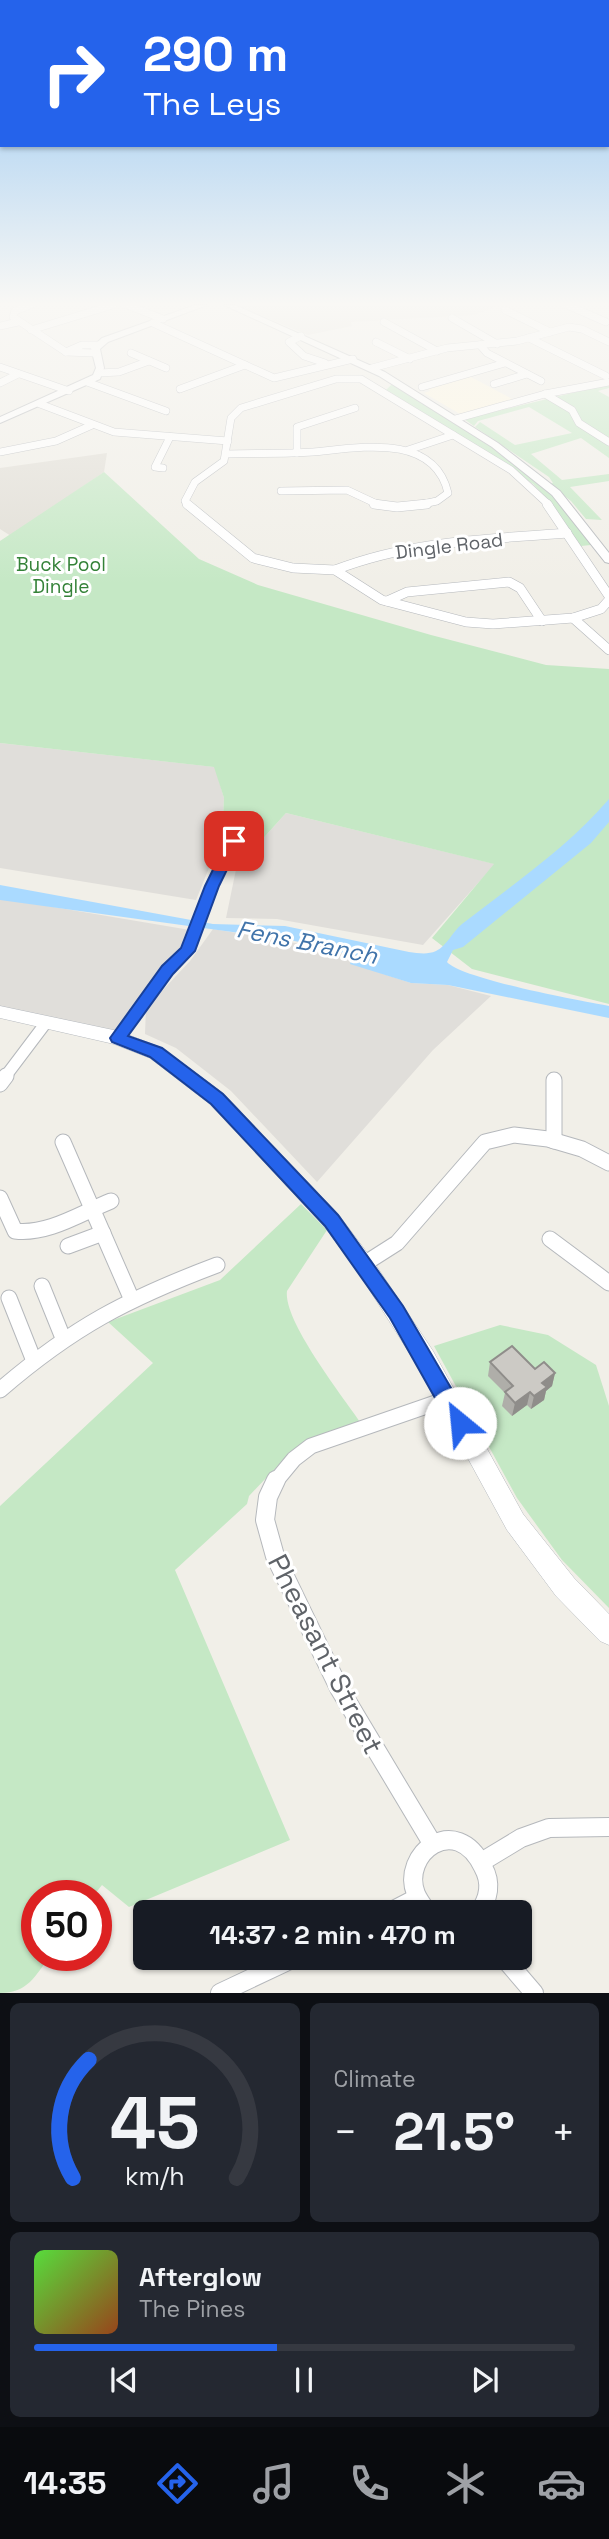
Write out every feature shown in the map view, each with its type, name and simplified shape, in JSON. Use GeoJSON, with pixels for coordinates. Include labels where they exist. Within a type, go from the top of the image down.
{"type":"FeatureCollection","features":[{"type":"Feature","properties":{"kind":"main road"},"geometry":{"type":"LineString","coordinates":[[0,1012],[118,1038],[156,1053],[217,1099],[331,1220],[364,1264],[408,1330],[515,1522],[565,1587],[609,1632]]}},
{"type":"Feature","properties":{"kind":"street"},"geometry":{"type":"LineString","coordinates":[[0,420],[53,398]]}},
{"type":"Feature","properties":{"kind":"street"},"geometry":{"type":"LineString","coordinates":[[129,398],[165,412]]}},
{"type":"Feature","properties":{"kind":"street"},"geometry":{"type":"LineString","coordinates":[[268,398],[232,414],[227,454],[221,465],[189,486],[186,501],[188,506],[253,558],[293,568],[335,570],[387,601],[466,621],[493,624],[542,621],[573,618],[601,609],[609,598],[549,505],[531,486],[511,470],[392,398]]}},
{"type":"Feature","properties":{"kind":"street"},"geometry":{"type":"LineString","coordinates":[[422,398],[537,475],[566,504],[609,560]]}},
{"type":"Feature","properties":{"kind":"street"},"geometry":{"type":"LineString","coordinates":[[455,419],[531,398]]}},
{"type":"Feature","properties":{"kind":"street"},"geometry":{"type":"LineString","coordinates":[[552,398],[572,410],[579,424],[609,442]]}},
{"type":"Feature","properties":{"kind":"street"},"geometry":{"type":"LineString","coordinates":[[40,404],[114,432],[228,441]]}},
{"type":"Feature","properties":{"kind":"street"},"geometry":{"type":"LineString","coordinates":[[297,453],[298,428],[351,412]]}},
{"type":"Feature","properties":{"kind":"street"},"geometry":{"type":"LineString","coordinates":[[0,452],[56,441],[92,425]]}},
{"type":"Feature","properties":{"kind":"street"},"geometry":{"type":"LineString","coordinates":[[408,450],[453,435]]}},
{"type":"Feature","properties":{"kind":"street"},"geometry":{"type":"LineString","coordinates":[[155,467],[170,438]]}},
{"type":"Feature","properties":{"kind":"street"},"geometry":{"type":"LineString","coordinates":[[227,454],[297,453],[374,445],[408,450],[439,471],[449,493],[444,499],[384,507],[349,490],[294,493],[281,491]]}},
{"type":"Feature","properties":{"kind":"street","name":"Dingle Road"},"geometry":{"type":"LineString","coordinates":[[335,570],[374,555],[567,533]]}},
{"type":"Feature","properties":{"kind":"street"},"geometry":{"type":"LineString","coordinates":[[578,550],[600,548]]}},
{"type":"Feature","properties":{"kind":"street"},"geometry":{"type":"LineString","coordinates":[[387,601],[407,592],[509,582],[520,588],[542,621]]}},
{"type":"Feature","properties":{"kind":"street"},"geometry":{"type":"LineString","coordinates":[[573,618],[609,650]]}},
{"type":"Feature","properties":{"kind":"street"},"geometry":{"type":"LineString","coordinates":[[118,1038],[167,970],[187,951],[234,841]]}},
{"type":"Feature","properties":{"kind":"street"},"geometry":{"type":"LineString","coordinates":[[0,1084],[45,1024]]}},
{"type":"Feature","properties":{"kind":"street"},"geometry":{"type":"LineString","coordinates":[[554,1080],[554,1141]]}},
{"type":"Feature","properties":{"kind":"street"},"geometry":{"type":"LineString","coordinates":[[364,1264],[397,1243],[485,1142],[494,1137],[519,1135],[554,1141],[577,1147],[609,1163]]}},
{"type":"Feature","properties":{"kind":"street"},"geometry":{"type":"LineString","coordinates":[[63,1142],[132,1300]]}},
{"type":"Feature","properties":{"kind":"street"},"geometry":{"type":"LineString","coordinates":[[0,1198],[15,1231],[22,1233],[43,1228],[111,1201]]}},
{"type":"Feature","properties":{"kind":"street"},"geometry":{"type":"LineString","coordinates":[[68,1246],[103,1233]]}},
{"type":"Feature","properties":{"kind":"street"},"geometry":{"type":"LineString","coordinates":[[550,1239],[606,1276]]}},
{"type":"Feature","properties":{"kind":"street"},"geometry":{"type":"LineString","coordinates":[[0,1390],[63,1338],[132,1300],[205,1265]]}},
{"type":"Feature","properties":{"kind":"street"},"geometry":{"type":"LineString","coordinates":[[42,1286],[63,1338]]}},
{"type":"Feature","properties":{"kind":"street"},"geometry":{"type":"LineString","coordinates":[[9,1298],[34,1362]]}},
{"type":"Feature","properties":{"kind":"street","name":"Pheasant Street"},"geometry":{"type":"LineString","coordinates":[[432,1843],[363,1733],[307,1626],[270,1544],[265,1519],[267,1501],[281,1471],[293,1458],[311,1446],[447,1399]]}},
{"type":"Feature","properties":{"kind":"street"},"geometry":{"type":"LineString","coordinates":[[483,1861],[521,1838],[549,1828],[609,1828]]}},
{"type":"Feature","properties":{"kind":"street"},"geometry":{"type":"LineString","coordinates":[[420,1900],[413,1880],[416,1862],[432,1843],[447,1839],[461,1841],[472,1847],[483,1861],[489,1880],[484,1900]]}},
{"type":"Feature","properties":{"kind":"street"},"geometry":{"type":"LineString","coordinates":[[220,1993],[246,1987],[274,1970]]}},
{"type":"Feature","properties":{"kind":"street"},"geometry":{"type":"LineString","coordinates":[[514,1970],[534,1993]]}},
{"type":"Feature","properties":{"kind":"shaded area"},"geometry":{"type":"Polygon","coordinates":[[[433,398],[514,400],[460,414],[433,398]]]}},
{"type":"Feature","properties":{"kind":"shaded area"},"geometry":{"type":"Polygon","coordinates":[[[107,453],[104,472],[11,536],[0,529],[0,468],[107,453]]]}},
{"type":"Feature","properties":{"kind":"shaded area"},"geometry":{"type":"Polygon","coordinates":[[[0,743],[215,767],[224,798],[222,836],[196,900],[0,868],[0,743]]]}},
{"type":"Feature","properties":{"kind":"shaded area"},"geometry":{"type":"Polygon","coordinates":[[[286,813],[495,864],[423,945],[277,919],[226,918],[239,855],[258,844],[286,813]]]}},
{"type":"Feature","properties":{"kind":"shaded area"},"geometry":{"type":"Polygon","coordinates":[[[0,898],[196,931],[184,953],[145,991],[114,1034],[0,1006],[0,898]]]}},
{"type":"Feature","properties":{"kind":"shaded area"},"geometry":{"type":"Polygon","coordinates":[[[213,929],[336,950],[353,958],[350,963],[411,983],[448,985],[491,996],[433,1050],[317,1182],[231,1091],[176,1048],[145,1034],[146,1008],[190,961],[213,929]]]}},
{"type":"Feature","properties":{"kind":"green space"},"geometry":{"type":"Polygon","coordinates":[[[399,398],[417,398],[506,456],[559,500],[578,523],[591,545],[581,546],[552,505],[533,484],[399,398]]]}},
{"type":"Feature","properties":{"kind":"green space"},"geometry":{"type":"Polygon","coordinates":[[[551,398],[609,398],[609,458],[581,438],[531,454],[562,480],[609,474],[609,481],[570,487],[602,520],[586,519],[571,501],[549,484],[553,483],[549,477],[475,427],[480,422],[515,445],[572,433],[529,407],[478,421],[474,426],[464,419],[551,398]]]}},
{"type":"Feature","properties":{"kind":"green space","name":"Buck Pool Dingle"},"geometry":{"type":"Polygon","coordinates":[[[104,472],[199,559],[258,585],[546,665],[609,669],[609,1004],[472,969],[432,938],[494,864],[286,813],[258,844],[222,836],[224,798],[214,767],[0,743],[0,541],[104,472]]]}},
{"type":"Feature","properties":{"kind":"green space"},"geometry":{"type":"Polygon","coordinates":[[[301,1204],[327,1230],[287,1291],[288,1304],[304,1340],[363,1426],[306,1442],[286,1457],[249,1496],[247,1504],[175,1570],[290,1840],[146,1900],[133,1900],[133,1905],[129,1907],[112,1893],[112,1880],[21,1880],[21,1971],[39,1971],[24,1987],[0,1993],[0,1506],[153,1363],[108,1322],[220,1280],[301,1204]]]}},
{"type":"Feature","properties":{"kind":"green space"},"geometry":{"type":"Polygon","coordinates":[[[500,1325],[548,1335],[596,1365],[609,1406],[609,1608],[562,1560],[517,1498],[434,1346],[500,1325]]]}},
{"type":"Feature","properties":{"kind":"water","name":"Fens Branch"},"geometry":{"type":"Polygon","coordinates":[[[609,799],[609,822],[591,843],[463,947],[453,950],[447,962],[457,969],[497,982],[609,1006],[609,1018],[448,985],[411,983],[350,964],[352,958],[336,950],[290,940],[0,900],[0,885],[213,924],[285,926],[409,952],[429,953],[440,949],[462,924],[557,850],[609,799]]]}},
{"type":"Feature","properties":{"kind":"building"},"geometry":{"type":"Polygon","coordinates":[[[512,1346],[535,1369],[544,1362],[555,1373],[542,1383],[547,1387],[534,1396],[530,1392],[515,1403],[505,1392],[513,1386],[490,1362],[512,1346]]]}},
{"type":"Feature","properties":{"kind":"route"},"geometry":{"type":"LineString","coordinates":[[234,841],[212,886],[187,951],[167,970],[118,1038],[156,1053],[217,1099],[331,1220],[396,1312],[425,1358],[460,1423]]}}]}
